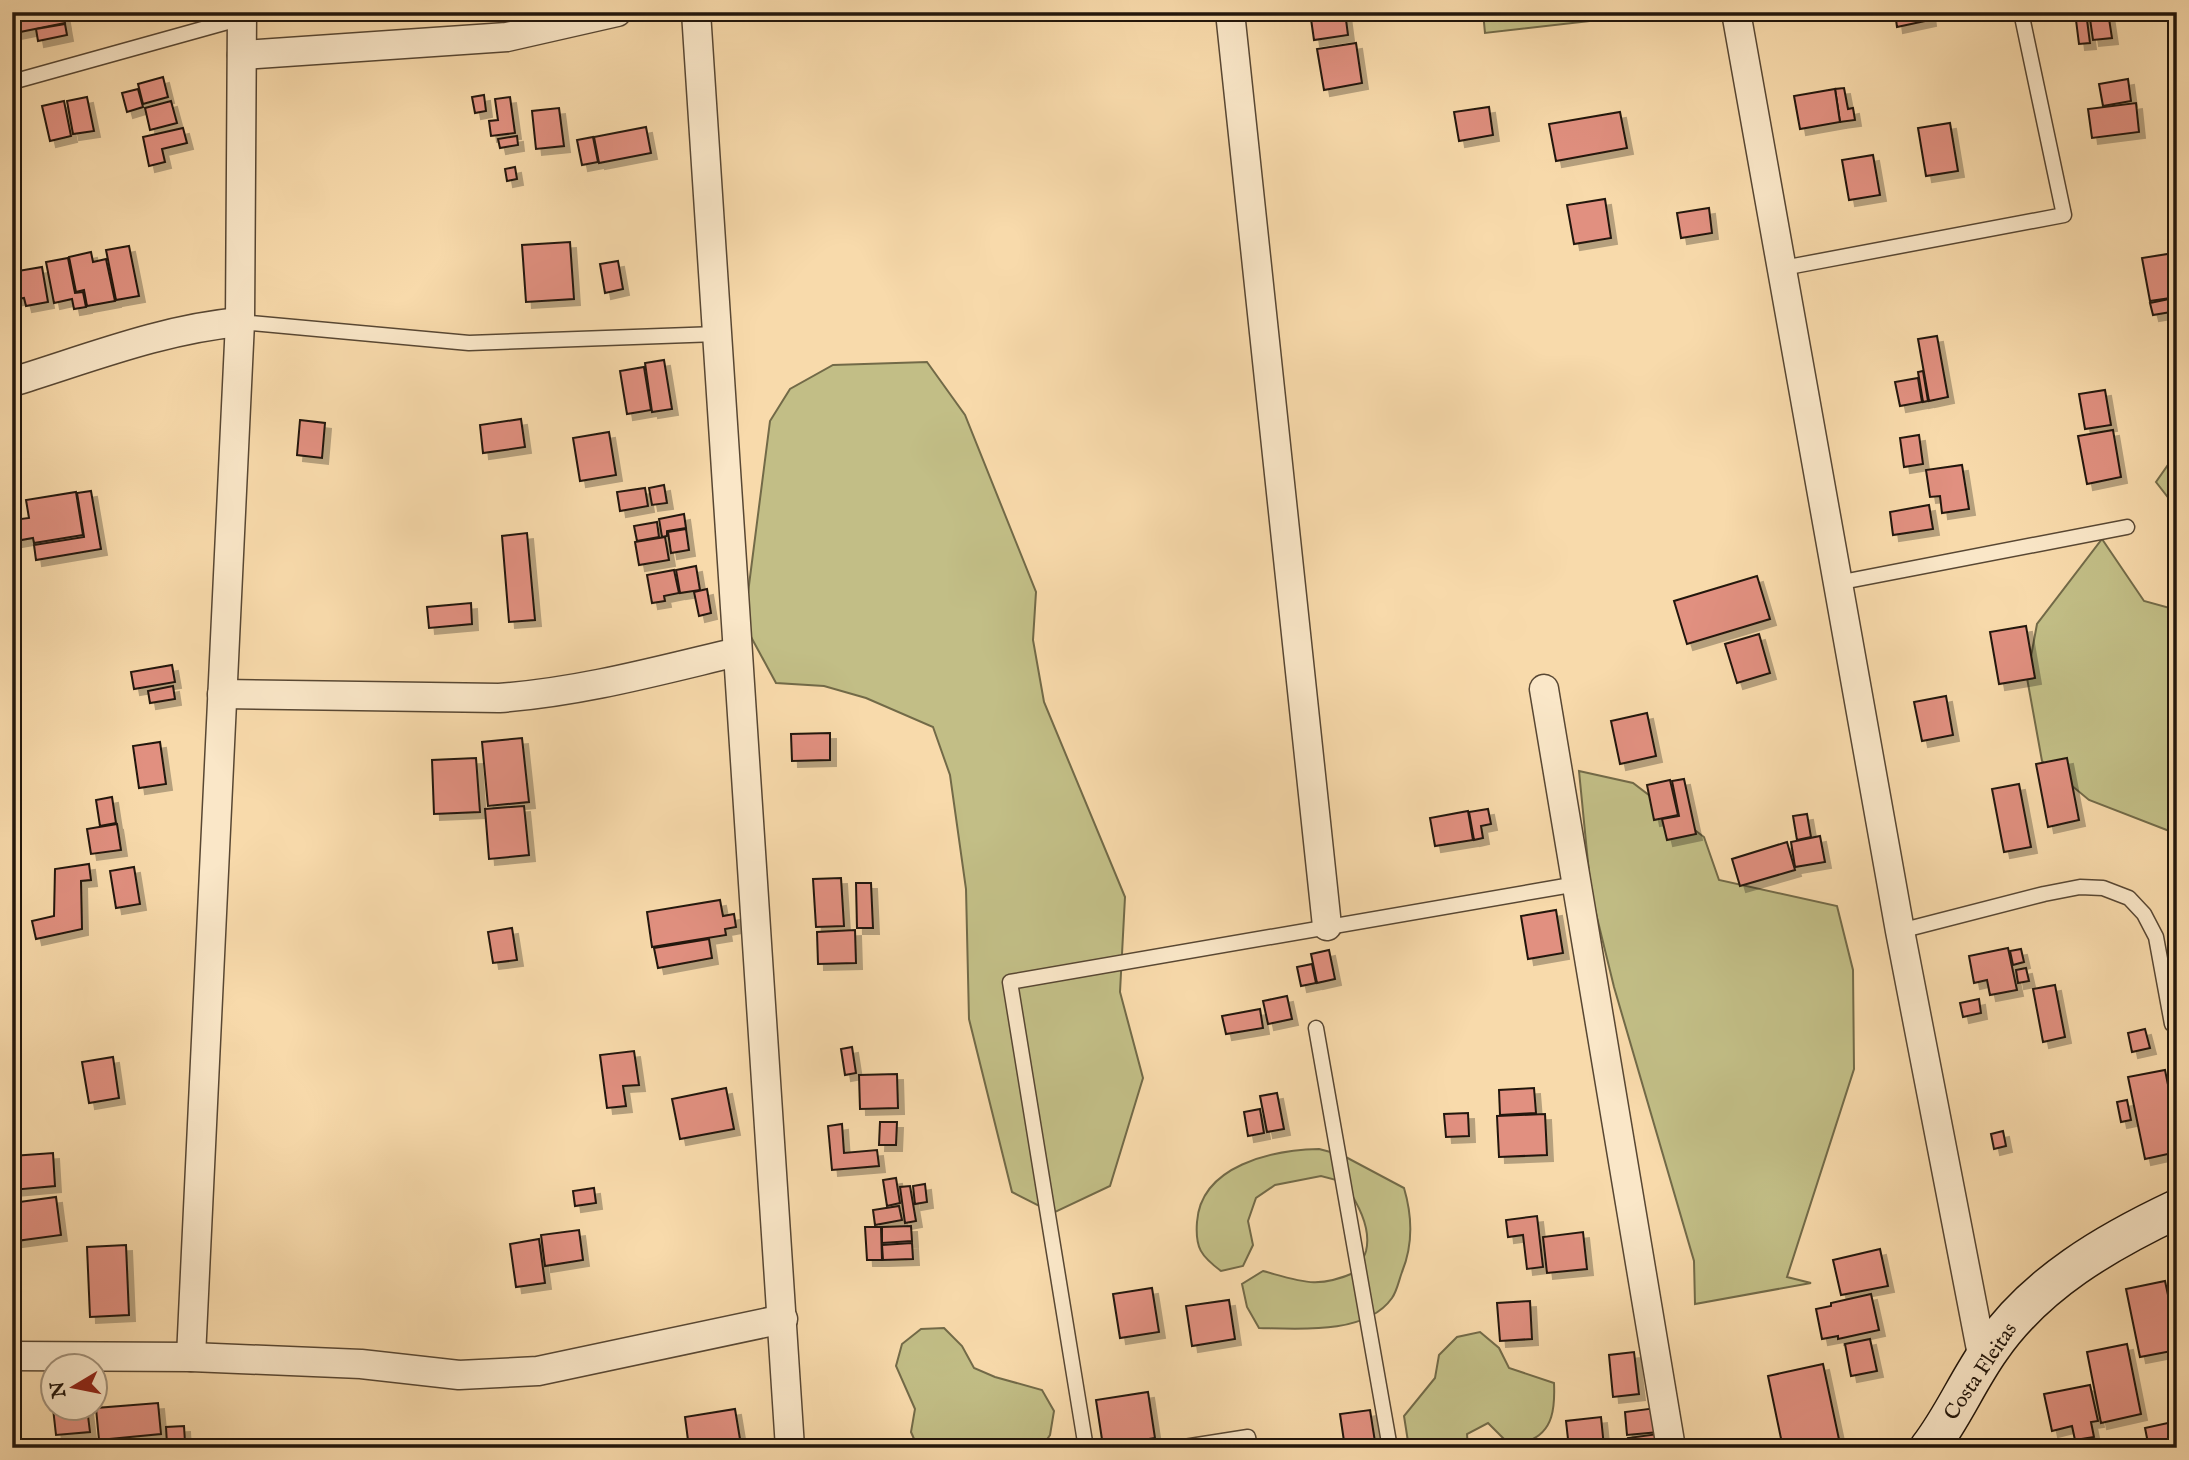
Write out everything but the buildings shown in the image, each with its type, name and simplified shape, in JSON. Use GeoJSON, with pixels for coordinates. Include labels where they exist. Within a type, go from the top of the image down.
{"type":"FeatureCollection","features":[{"type":"Feature","properties":{"kind":"main road","name":"Costa Fleitas"},"geometry":{"type":"LineString","coordinates":[[1928,1448],[1983,1360],[2019,1313],[2055,1280],[2111,1242],[2177,1209]]}},
{"type":"Feature","properties":{"kind":"street"},"geometry":{"type":"LineString","coordinates":[[242,55],[507,37],[617,12]]}},
{"type":"Feature","properties":{"kind":"street"},"geometry":{"type":"LineString","coordinates":[[696,12],[790,1448]]}},
{"type":"Feature","properties":{"kind":"street"},"geometry":{"type":"LineString","coordinates":[[1230,12],[1327,926]]}},
{"type":"Feature","properties":{"kind":"street"},"geometry":{"type":"LineString","coordinates":[[1737,12],[1900,931],[1983,1360]]}},
{"type":"Feature","properties":{"kind":"street"},"geometry":{"type":"LineString","coordinates":[[191,1357],[240,322],[242,15]]}},
{"type":"Feature","properties":{"kind":"street"},"geometry":{"type":"LineString","coordinates":[[12,382],[165,334],[206,325],[240,322]]}},
{"type":"Feature","properties":{"kind":"street"},"geometry":{"type":"LineString","coordinates":[[222,694],[499,698],[532,696],[573,691],[737,652]]}},
{"type":"Feature","properties":{"kind":"street"},"geometry":{"type":"LineString","coordinates":[[1544,689],[1671,1448]]}},
{"type":"Feature","properties":{"kind":"street"},"geometry":{"type":"LineString","coordinates":[[12,1356],[191,1357],[360,1363],[459,1375],[538,1371],[783,1319]]}},
{"type":"Feature","properties":{"kind":"lane"},"geometry":{"type":"LineString","coordinates":[[1783,268],[2064,215],[2021,12]]}},
{"type":"Feature","properties":{"kind":"lane"},"geometry":{"type":"LineString","coordinates":[[12,82],[242,15]]}},
{"type":"Feature","properties":{"kind":"lane"},"geometry":{"type":"LineString","coordinates":[[240,322],[469,343],[717,334]]}},
{"type":"Feature","properties":{"kind":"lane"},"geometry":{"type":"LineString","coordinates":[[1837,583],[2127,527]]}},
{"type":"Feature","properties":{"kind":"lane"},"geometry":{"type":"LineString","coordinates":[[1086,1448],[1010,982],[1577,884]]}},
{"type":"Feature","properties":{"kind":"lane"},"geometry":{"type":"LineString","coordinates":[[1900,931],[2044,894],[2080,887],[2103,888],[2129,898],[2144,914],[2156,937],[2172,1024]]}},
{"type":"Feature","properties":{"kind":"lane"},"geometry":{"type":"LineString","coordinates":[[1316,1028],[1390,1448]]}},
{"type":"Feature","properties":{"kind":"lane"},"geometry":{"type":"LineString","coordinates":[[1178,1448],[1248,1437],[1250,1448]]}},
{"type":"Feature","properties":{"kind":"shaded area"},"geometry":{"type":"Polygon","coordinates":[[[1483,12],[1669,12],[1485,33],[1483,12]]]}},
{"type":"Feature","properties":{"kind":"shaded area"},"geometry":{"type":"Polygon","coordinates":[[[927,362],[965,415],[1036,592],[1033,640],[1044,702],[1125,897],[1120,992],[1143,1078],[1110,1186],[1053,1213],[1012,1192],[969,1019],[966,889],[950,775],[933,727],[866,698],[824,686],[776,683],[744,624],[770,421],[790,389],[833,365],[927,362]]]}},
{"type":"Feature","properties":{"kind":"shaded area"},"geometry":{"type":"Polygon","coordinates":[[[2177,452],[2177,509],[2156,482],[2177,452]]]}},
{"type":"Feature","properties":{"kind":"shaded area"},"geometry":{"type":"Polygon","coordinates":[[[2102,539],[2144,601],[2177,610],[2177,834],[2089,800],[2042,761],[2027,678],[2037,624],[2102,539]]]}},
{"type":"Feature","properties":{"kind":"shaded area"},"geometry":{"type":"Polygon","coordinates":[[[1579,771],[1633,783],[1704,837],[1719,880],[1837,906],[1853,970],[1854,1069],[1787,1277],[1811,1283],[1695,1304],[1694,1261],[1614,987],[1591,893],[1579,771]]]}},
{"type":"Feature","properties":{"kind":"shaded area"},"geometry":{"type":"Polygon","coordinates":[[[1319,1149],[1342,1155],[1404,1188],[1410,1219],[1406,1262],[1392,1298],[1380,1310],[1366,1318],[1349,1324],[1311,1329],[1259,1328],[1247,1307],[1242,1284],[1263,1271],[1310,1282],[1331,1281],[1356,1272],[1365,1254],[1367,1242],[1365,1224],[1358,1206],[1344,1182],[1321,1176],[1275,1185],[1256,1198],[1248,1221],[1253,1245],[1243,1266],[1221,1271],[1204,1256],[1198,1245],[1197,1222],[1202,1203],[1211,1187],[1242,1164],[1281,1153],[1319,1149]]]}},
{"type":"Feature","properties":{"kind":"shaded area"},"geometry":{"type":"Polygon","coordinates":[[[944,1328],[962,1346],[974,1368],[1042,1390],[1054,1411],[1050,1435],[1041,1448],[918,1448],[911,1432],[915,1409],[896,1366],[902,1344],[921,1329],[944,1328]]]}},
{"type":"Feature","properties":{"kind":"shaded area"},"geometry":{"type":"Polygon","coordinates":[[[1480,1332],[1499,1348],[1509,1368],[1554,1383],[1553,1409],[1548,1425],[1537,1437],[1526,1442],[1506,1441],[1488,1423],[1467,1434],[1468,1448],[1409,1448],[1404,1416],[1435,1378],[1439,1355],[1457,1337],[1480,1332]]]}}]}
